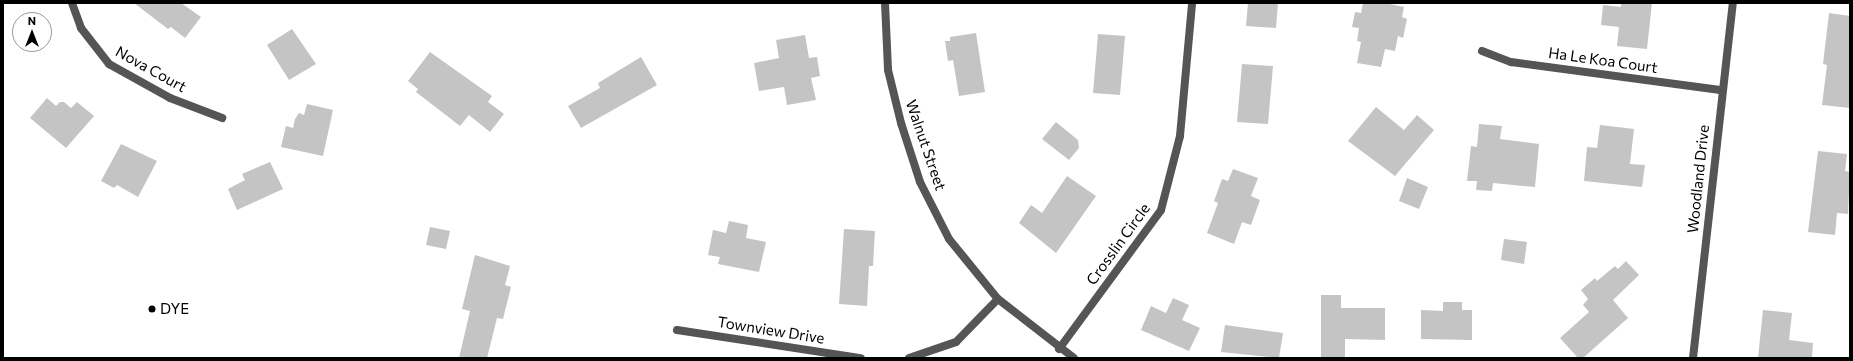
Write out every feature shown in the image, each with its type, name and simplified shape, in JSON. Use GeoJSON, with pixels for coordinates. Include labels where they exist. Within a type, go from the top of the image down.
{"type":"FeatureCollection","features":[{"type":"Feature","properties":{"kind":"street","name":"Nova Court"},"geometry":{"type":"LineString","coordinates":[[72,3],[81,28],[109,64],[170,98],[222,118]]}},
{"type":"Feature","properties":{"kind":"street","name":"Walnut Street"},"geometry":{"type":"LineString","coordinates":[[885,3],[888,70],[901,123],[920,182],[949,239],[998,299],[1059,349],[1074,358]]}},
{"type":"Feature","properties":{"kind":"street","name":"Crosslin Circle"},"geometry":{"type":"LineString","coordinates":[[1059,349],[1161,210],[1180,136],[1192,3]]}},
{"type":"Feature","properties":{"kind":"street","name":"Woodland Drive"},"geometry":{"type":"LineString","coordinates":[[1693,358],[1733,3]]}},
{"type":"Feature","properties":{"kind":"street","name":"Ha Le Koa Court"},"geometry":{"type":"LineString","coordinates":[[1482,51],[1511,62],[1722,90]]}},
{"type":"Feature","properties":{"kind":"street"},"geometry":{"type":"LineString","coordinates":[[909,358],[956,342],[998,299]]}},
{"type":"Feature","properties":{"kind":"street","name":"Townview Drive"},"geometry":{"type":"LineString","coordinates":[[677,330],[861,358]]}},
{"type":"Feature","properties":{"kind":"building"},"geometry":{"type":"Polygon","coordinates":[[[134,3],[181,3],[201,17],[185,38],[171,27],[168,29],[134,3]]]}},
{"type":"Feature","properties":{"kind":"building"},"geometry":{"type":"Polygon","coordinates":[[[1248,3],[1278,3],[1276,28],[1246,26],[1248,3]]]}},
{"type":"Feature","properties":{"kind":"building"},"geometry":{"type":"Polygon","coordinates":[[[1363,3],[1385,3],[1404,7],[1402,17],[1407,19],[1403,38],[1398,36],[1395,51],[1385,49],[1381,67],[1357,63],[1361,42],[1357,41],[1359,28],[1352,27],[1355,12],[1361,13],[1363,3]]]}},
{"type":"Feature","properties":{"kind":"building"},"geometry":{"type":"Polygon","coordinates":[[[1621,3],[1652,3],[1647,49],[1617,46],[1619,27],[1601,25],[1603,5],[1621,7],[1621,3]]]}},
{"type":"Feature","properties":{"kind":"building"},"geometry":{"type":"Polygon","coordinates":[[[1829,13],[1850,16],[1850,108],[1822,105],[1827,65],[1823,64],[1829,13]]]}},
{"type":"Feature","properties":{"kind":"building"},"geometry":{"type":"Polygon","coordinates":[[[292,29],[316,64],[289,80],[267,45],[292,29]]]}},
{"type":"Feature","properties":{"kind":"building"},"geometry":{"type":"Polygon","coordinates":[[[976,33],[985,92],[959,96],[953,60],[948,61],[945,41],[950,41],[950,37],[976,33]]]}},
{"type":"Feature","properties":{"kind":"building"},"geometry":{"type":"Polygon","coordinates":[[[1098,34],[1125,36],[1120,95],[1093,93],[1098,34]]]}},
{"type":"Feature","properties":{"kind":"building"},"geometry":{"type":"Polygon","coordinates":[[[805,35],[809,58],[817,57],[820,76],[811,78],[816,100],[787,105],[784,87],[759,91],[754,63],[779,58],[776,40],[805,35]]]}},
{"type":"Feature","properties":{"kind":"building"},"geometry":{"type":"Polygon","coordinates":[[[430,52],[492,96],[488,102],[504,114],[490,132],[469,115],[460,126],[416,92],[418,89],[408,81],[430,52]]]}},
{"type":"Feature","properties":{"kind":"building"},"geometry":{"type":"Polygon","coordinates":[[[641,57],[657,85],[581,128],[568,106],[600,88],[598,83],[641,57]]]}},
{"type":"Feature","properties":{"kind":"building"},"geometry":{"type":"Polygon","coordinates":[[[1242,64],[1273,66],[1268,124],[1237,122],[1242,64]]]}},
{"type":"Feature","properties":{"kind":"building"},"geometry":{"type":"Polygon","coordinates":[[[47,98],[56,106],[60,102],[64,102],[71,108],[77,102],[94,116],[66,148],[30,118],[47,98]]]}},
{"type":"Feature","properties":{"kind":"building"},"geometry":{"type":"Polygon","coordinates":[[[307,104],[333,110],[323,156],[281,147],[286,126],[293,128],[295,119],[299,113],[304,115],[307,104]]]}},
{"type":"Feature","properties":{"kind":"building"},"geometry":{"type":"Polygon","coordinates":[[[1376,107],[1404,130],[1417,115],[1434,130],[1395,176],[1348,141],[1376,107]]]}},
{"type":"Feature","properties":{"kind":"building"},"geometry":{"type":"Polygon","coordinates":[[[1056,122],[1078,140],[1079,148],[1069,160],[1042,139],[1056,122]]]}},
{"type":"Feature","properties":{"kind":"building"},"geometry":{"type":"Polygon","coordinates":[[[1479,124],[1502,126],[1500,139],[1539,144],[1535,187],[1493,183],[1492,191],[1476,190],[1477,181],[1467,181],[1471,146],[1477,147],[1479,124]]]}},
{"type":"Feature","properties":{"kind":"building"},"geometry":{"type":"Polygon","coordinates":[[[1600,125],[1634,129],[1630,164],[1645,165],[1642,187],[1584,181],[1587,147],[1597,148],[1600,125]]]}},
{"type":"Feature","properties":{"kind":"building"},"geometry":{"type":"Polygon","coordinates":[[[121,144],[157,161],[138,197],[117,185],[114,188],[101,181],[121,144]]]}},
{"type":"Feature","properties":{"kind":"building"},"geometry":{"type":"Polygon","coordinates":[[[1818,151],[1847,154],[1845,171],[1850,172],[1848,214],[1837,213],[1835,235],[1808,232],[1818,151]]]}},
{"type":"Feature","properties":{"kind":"building"},"geometry":{"type":"Polygon","coordinates":[[[270,162],[283,189],[237,210],[228,189],[245,180],[242,174],[270,162]]]}},
{"type":"Feature","properties":{"kind":"building"},"geometry":{"type":"Polygon","coordinates":[[[1233,169],[1258,178],[1251,196],[1260,200],[1251,225],[1242,222],[1234,244],[1207,233],[1218,203],[1214,201],[1222,179],[1228,181],[1233,169]]]}},
{"type":"Feature","properties":{"kind":"building"},"geometry":{"type":"Polygon","coordinates":[[[1067,176],[1096,196],[1056,253],[1019,223],[1031,205],[1042,213],[1067,176]]]}},
{"type":"Feature","properties":{"kind":"building"},"geometry":{"type":"Polygon","coordinates":[[[1407,178],[1428,187],[1419,209],[1399,201],[1407,178]]]}},
{"type":"Feature","properties":{"kind":"building"},"geometry":{"type":"Polygon","coordinates":[[[729,221],[748,225],[746,238],[766,242],[759,272],[718,264],[720,257],[708,255],[713,230],[726,233],[729,221]]]}},
{"type":"Feature","properties":{"kind":"building"},"geometry":{"type":"Polygon","coordinates":[[[430,227],[450,231],[446,249],[426,245],[430,227]]]}},
{"type":"Feature","properties":{"kind":"building"},"geometry":{"type":"Polygon","coordinates":[[[844,229],[875,231],[873,266],[869,266],[867,306],[839,304],[844,229]]]}},
{"type":"Feature","properties":{"kind":"building"},"geometry":{"type":"Polygon","coordinates":[[[1504,239],[1527,242],[1524,264],[1501,260],[1504,239]]]}},
{"type":"Feature","properties":{"kind":"building"},"geometry":{"type":"Polygon","coordinates":[[[475,255],[510,266],[505,285],[511,287],[503,319],[497,318],[487,358],[459,358],[470,311],[462,309],[475,255]]]}},
{"type":"Feature","properties":{"kind":"building"},"geometry":{"type":"Polygon","coordinates":[[[1626,261],[1639,275],[1613,300],[1628,318],[1583,358],[1578,358],[1560,338],[1589,312],[1583,305],[1588,299],[1581,290],[1595,278],[1597,281],[1615,266],[1618,269],[1626,261]]]}},
{"type":"Feature","properties":{"kind":"building"},"geometry":{"type":"Polygon","coordinates":[[[1321,295],[1341,295],[1341,308],[1385,308],[1385,340],[1345,339],[1345,358],[1321,358],[1321,295]]]}},
{"type":"Feature","properties":{"kind":"building"},"geometry":{"type":"Polygon","coordinates":[[[1173,298],[1189,305],[1182,320],[1200,328],[1189,351],[1141,330],[1151,306],[1166,313],[1173,298]]]}},
{"type":"Feature","properties":{"kind":"building"},"geometry":{"type":"Polygon","coordinates":[[[1443,302],[1462,302],[1462,310],[1472,310],[1472,340],[1421,339],[1421,310],[1443,311],[1443,302]]]}},
{"type":"Feature","properties":{"kind":"building"},"geometry":{"type":"Polygon","coordinates":[[[1763,310],[1792,313],[1789,340],[1813,343],[1812,358],[1758,358],[1763,310]]]}},
{"type":"Feature","properties":{"kind":"building"},"geometry":{"type":"Polygon","coordinates":[[[1225,325],[1283,333],[1279,358],[1221,352],[1225,325]]]}},
{"type":"Feature","properties":{"kind":"place","name":"DYE"},"geometry":{"type":"Point","coordinates":[152,309]}}]}
